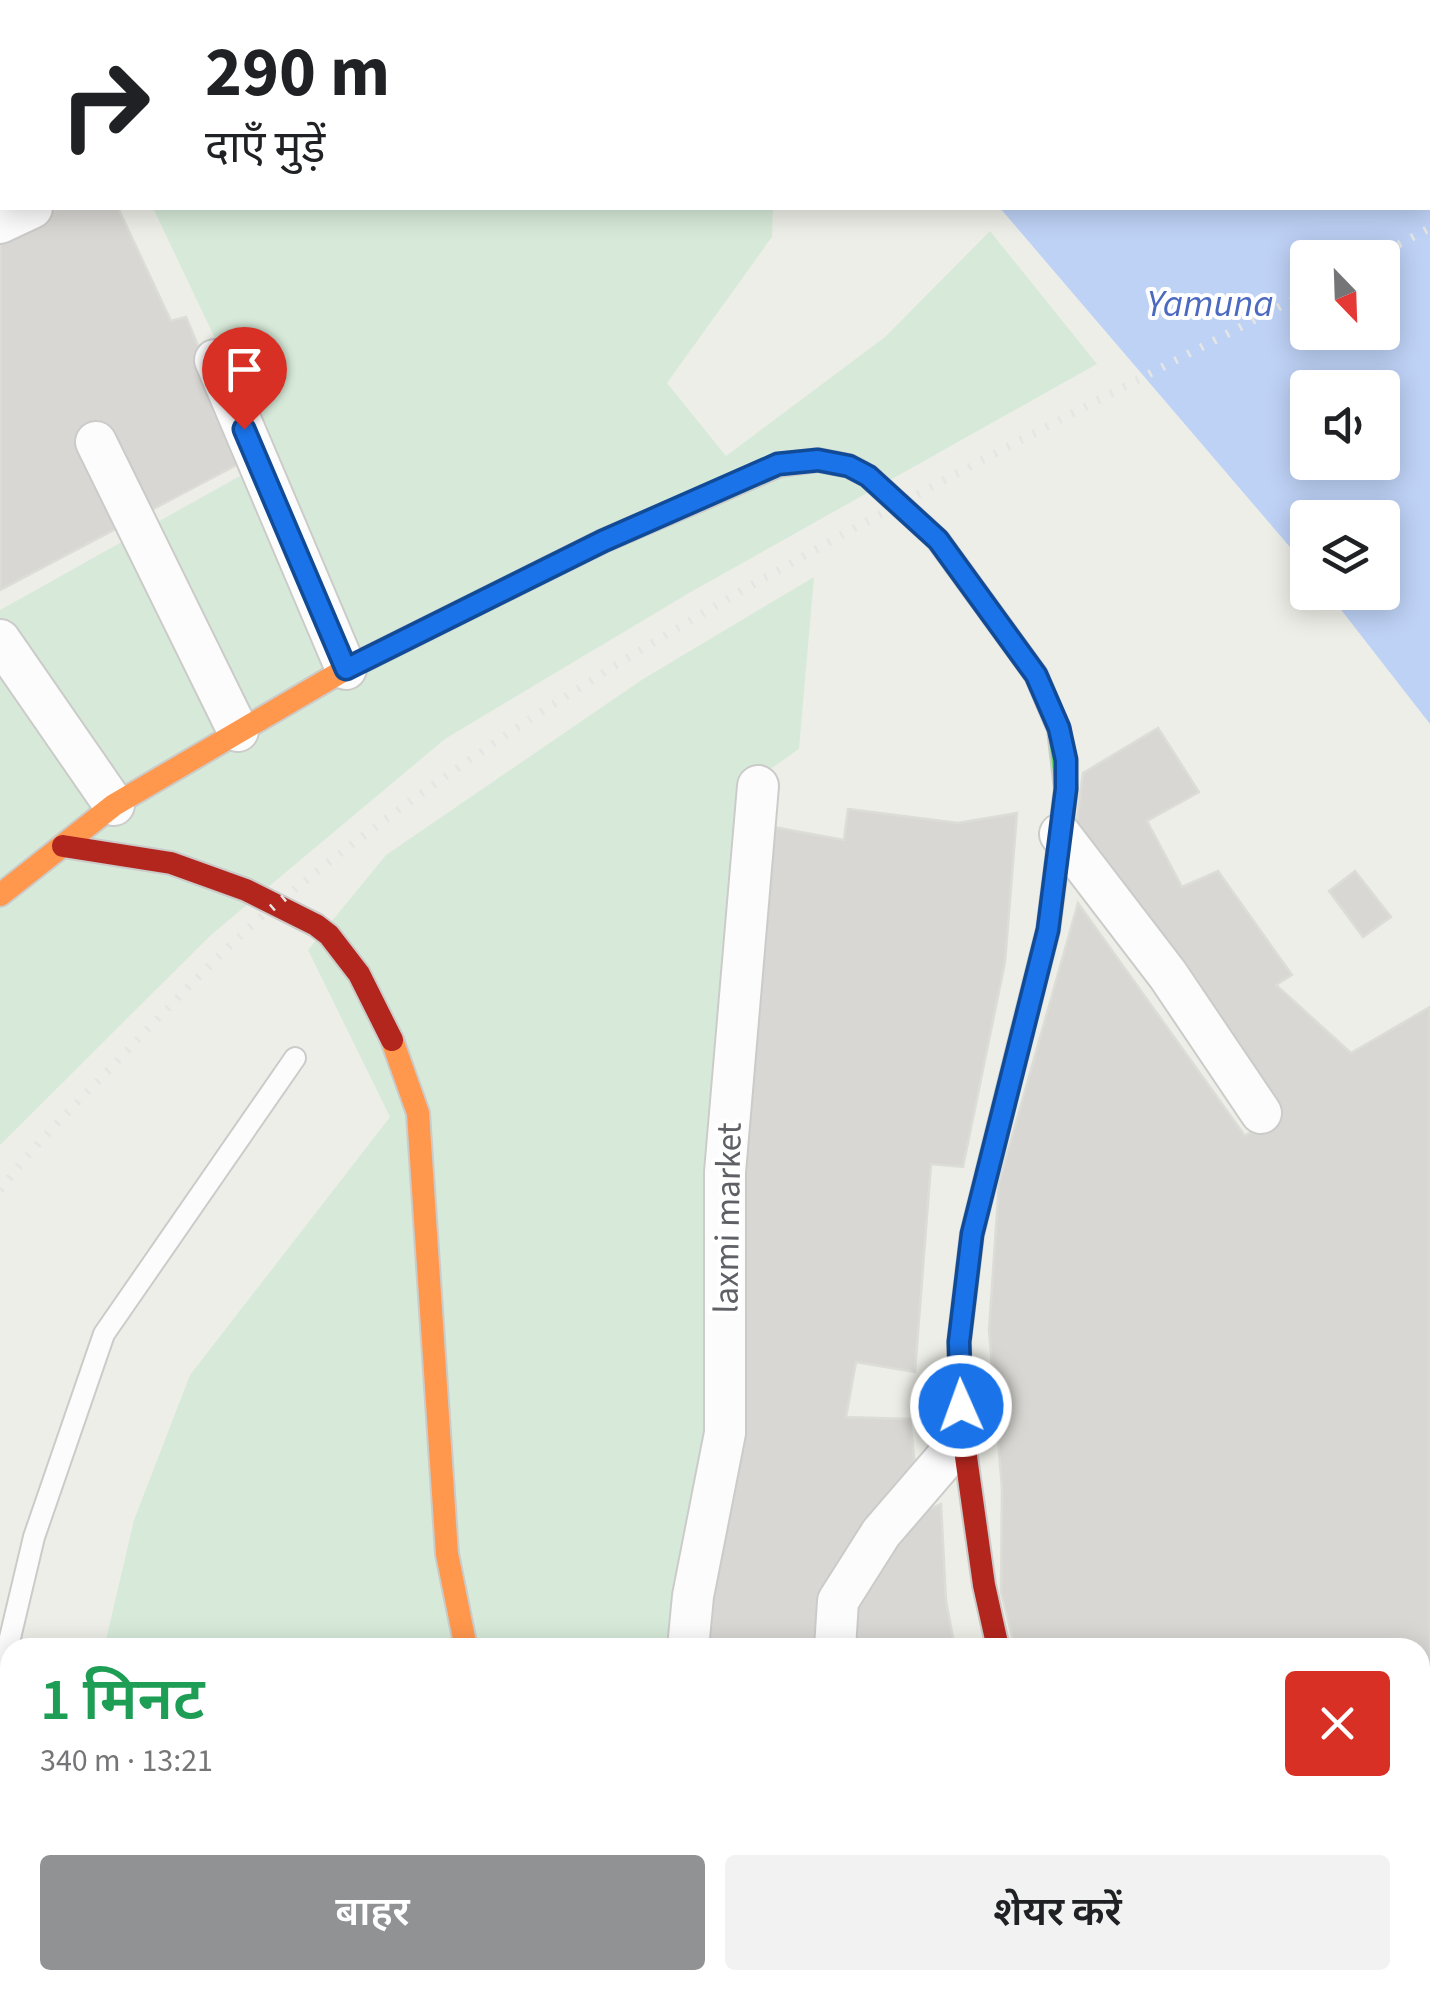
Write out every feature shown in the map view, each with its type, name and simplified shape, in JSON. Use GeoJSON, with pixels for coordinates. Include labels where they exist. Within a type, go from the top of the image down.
{"type":"FeatureCollection","features":[{"type":"Feature","properties":{"kind":"street"},"geometry":{"type":"LineString","coordinates":[[0,222],[27,210]]}},
{"type":"Feature","properties":{"kind":"street"},"geometry":{"type":"LineString","coordinates":[[215,360],[346,669]]}},
{"type":"Feature","properties":{"kind":"street"},"geometry":{"type":"LineString","coordinates":[[96,442],[238,731]]}},
{"type":"Feature","properties":{"kind":"street"},"geometry":{"type":"LineString","coordinates":[[0,895],[114,805],[238,731],[346,669],[603,541],[778,464],[818,460],[849,466],[868,476],[938,540],[1036,675],[1059,728],[1066,760],[1048,930],[972,1234],[959,1342],[962,1439],[996,1638]]}},
{"type":"Feature","properties":{"kind":"street"},"geometry":{"type":"LineString","coordinates":[[0,640],[114,805]]}},
{"type":"Feature","properties":{"kind":"street","name":"laxmi market"},"geometry":{"type":"LineString","coordinates":[[689,1638],[693,1596],[725,1432],[725,1172],[758,786]]}},
{"type":"Feature","properties":{"kind":"street"},"geometry":{"type":"LineString","coordinates":[[1060,834],[1168,976],[1260,1114]]}},
{"type":"Feature","properties":{"kind":"street"},"geometry":{"type":"LineString","coordinates":[[63,846],[157,858],[277,903],[327,932],[355,968],[394,1044],[418,1112],[447,1554],[464,1638]]}},
{"type":"Feature","properties":{"kind":"street"},"geometry":{"type":"LineString","coordinates":[[836,1638],[838,1601],[882,1533],[962,1439]]}},
{"type":"Feature","properties":{"kind":"lane"},"geometry":{"type":"LineString","coordinates":[[10,1638],[34,1537],[104,1334],[295,1058]]}},
{"type":"Feature","properties":{"kind":"green space"},"geometry":{"type":"Polygon","coordinates":[[[154,210],[773,210],[772,237],[667,383],[726,456],[885,337],[990,231],[1097,364],[689,593],[445,739],[211,935],[0,1145],[0,610],[272,458],[154,210]]]}},
{"type":"Feature","properties":{"kind":"green space"},"geometry":{"type":"Polygon","coordinates":[[[814,577],[799,749],[742,789],[710,1426],[673,1600],[669,1638],[106,1638],[134,1520],[190,1375],[390,1117],[308,950],[386,855],[643,679],[814,577]]]}},
{"type":"Feature","properties":{"kind":"water","name":"Yamuna"},"geometry":{"type":"Polygon","coordinates":[[[1002,210],[1430,210],[1430,724],[1341,610],[1400,610],[1400,500],[1290,500],[1290,547],[1002,210]]]}},
{"type":"Feature","properties":{"kind":"building"},"geometry":{"type":"Polygon","coordinates":[[[56,210],[119,210],[171,321],[186,317],[246,460],[0,590],[0,235],[56,210]]]}},
{"type":"Feature","properties":{"kind":"building"},"geometry":{"type":"Polygon","coordinates":[[[1158,728],[1199,792],[1147,821],[1182,887],[1218,871],[1292,975],[1276,985],[1351,1053],[1430,1007],[1430,1638],[1012,1638],[1001,1592],[1002,1488],[989,1330],[999,1183],[1078,903],[1245,1136],[1280,1111],[1076,828],[1083,773],[1158,728]]]}},
{"type":"Feature","properties":{"kind":"building"},"geometry":{"type":"Polygon","coordinates":[[[848,809],[958,823],[1017,813],[1005,962],[963,1167],[931,1164],[915,1372],[856,1362],[846,1417],[910,1419],[916,1475],[824,1638],[702,1638],[768,826],[844,840],[848,809]]]}},
{"type":"Feature","properties":{"kind":"building"},"geometry":{"type":"Polygon","coordinates":[[[1355,871],[1391,917],[1363,937],[1329,891],[1355,871]]]}},
{"type":"Feature","properties":{"kind":"building"},"geometry":{"type":"Polygon","coordinates":[[[941,1504],[946,1601],[953,1638],[847,1638],[849,1599],[906,1519],[941,1504]]]}},
{"type":"Feature","properties":{"kind":"railway"},"geometry":{"type":"LineString","coordinates":[[1400,244],[1430,228]]}},
{"type":"Feature","properties":{"kind":"railway"},"geometry":{"type":"LineString","coordinates":[[0,1190],[60,1120],[259,919],[398,810],[521,725],[777,571],[1290,301]]}},
{"type":"Feature","properties":{"kind":"traffic: fast"},"geometry":{"type":"LineString","coordinates":[[699,500],[779,465],[818,460],[849,466],[868,476],[938,540],[1036,675],[1059,729],[1066,789],[1048,930],[1022,1033]]}},
{"type":"Feature","properties":{"kind":"traffic: slow"},"geometry":{"type":"LineString","coordinates":[[0,895],[114,805],[346,669],[603,541],[699,500]]}},
{"type":"Feature","properties":{"kind":"traffic: slow"},"geometry":{"type":"LineString","coordinates":[[961,1421],[959,1342],[972,1234],[1022,1033]]}},
{"type":"Feature","properties":{"kind":"traffic: slow"},"geometry":{"type":"LineString","coordinates":[[392,1040],[418,1113],[447,1554],[464,1638]]}},
{"type":"Feature","properties":{"kind":"traffic: jam"},"geometry":{"type":"LineString","coordinates":[[63,846],[171,863],[246,890],[316,925],[329,935],[359,974],[392,1040]]}},
{"type":"Feature","properties":{"kind":"traffic: jam"},"geometry":{"type":"LineString","coordinates":[[961,1421],[984,1585],[996,1638]]}},
{"type":"Feature","properties":{"kind":"route"},"geometry":{"type":"LineString","coordinates":[[244,429],[346,669],[603,541],[778,464],[818,460],[849,466],[868,476],[938,540],[1036,675],[1059,728],[1066,760],[1066,789],[1048,930],[972,1234],[959,1342],[961,1406]]}}]}
